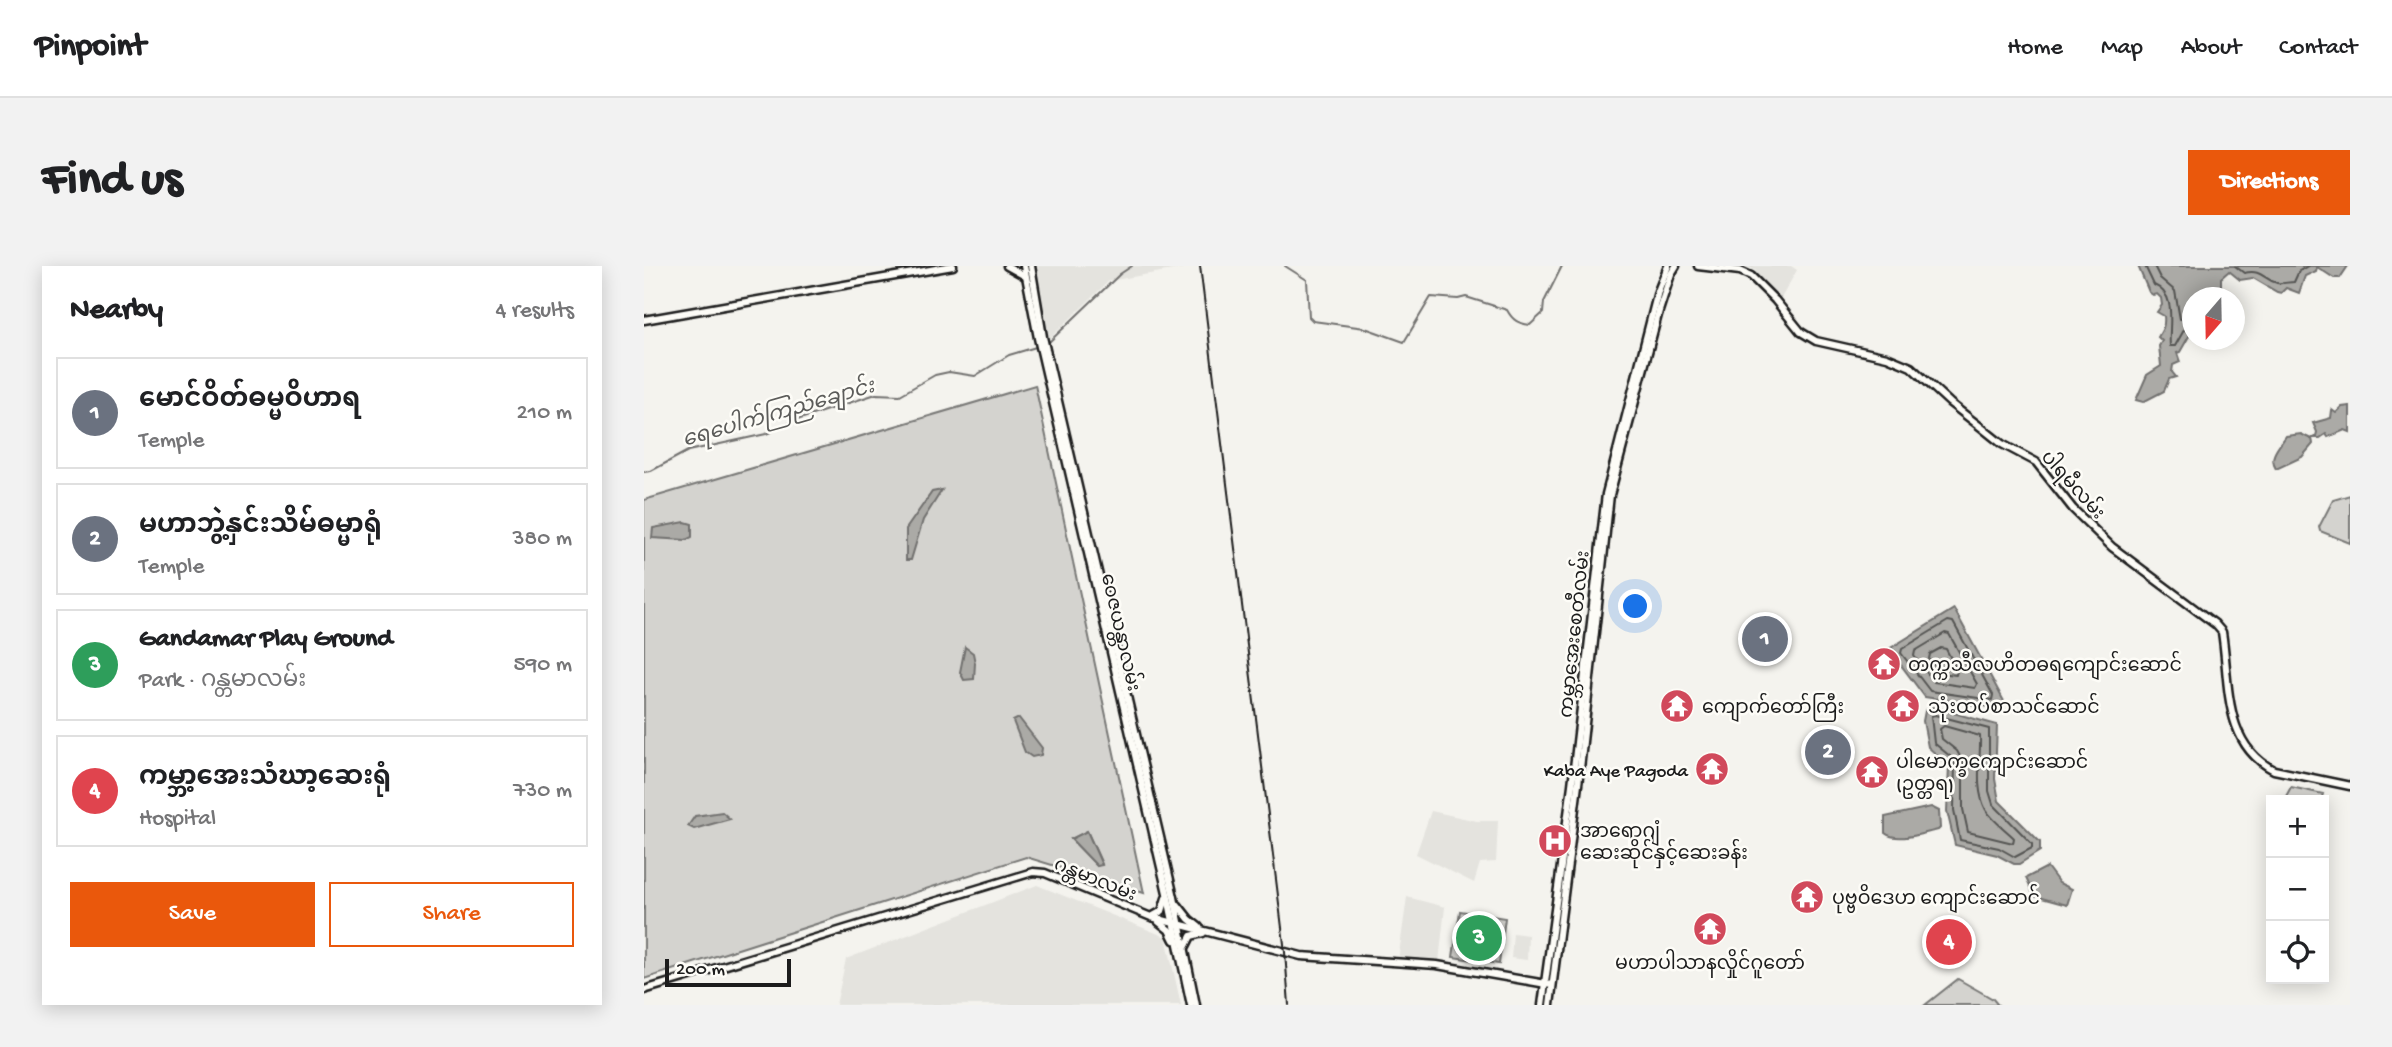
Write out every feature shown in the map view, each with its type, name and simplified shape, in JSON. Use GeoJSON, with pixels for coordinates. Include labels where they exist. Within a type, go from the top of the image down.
{"type":"FeatureCollection","features":[{"type":"Feature","properties":{"kind":"main road"},"geometry":{"type":"LineString","coordinates":[[644,320],[953,266]]}},
{"type":"Feature","properties":{"kind":"main road"},"geometry":{"type":"LineString","coordinates":[[1007,266],[1028,275],[1032,266]]}},
{"type":"Feature","properties":{"kind":"main road","name":"ဝေဇယန္တာလမ်း"},"geometry":{"type":"LineString","coordinates":[[1024,266],[1174,897],[1194,1005]]}},
{"type":"Feature","properties":{"kind":"main road","name":"ကမ္ဘာအေးစေတီလမ်း"},"geometry":{"type":"LineString","coordinates":[[1550,1005],[1549,985],[1608,484],[1666,270],[1676,266]]}},
{"type":"Feature","properties":{"kind":"main road"},"geometry":{"type":"LineString","coordinates":[[1666,270],[1683,266]]}},
{"type":"Feature","properties":{"kind":"main road","name":"ပါရမီလမ်း"},"geometry":{"type":"LineString","coordinates":[[1698,266],[1740,271],[1751,276],[1801,332],[1816,341],[1886,357],[1911,367],[2002,444],[2036,462],[2073,509],[2112,547],[2222,632],[2232,719],[2249,751],[2274,770],[2350,786]]}},
{"type":"Feature","properties":{"kind":"main road","name":"ဝေဇယန္တာလမ်း"},"geometry":{"type":"LineString","coordinates":[[1044,353],[1167,893],[1177,924]]}},
{"type":"Feature","properties":{"kind":"main road","name":"ဂန္တမာလမ်း"},"geometry":{"type":"LineString","coordinates":[[644,990],[1033,872],[1045,873],[1151,917],[1301,956],[1437,965],[1549,985]]}},
{"type":"Feature","properties":{"kind":"main road"},"geometry":{"type":"LineString","coordinates":[[1167,893],[1162,911],[1151,917],[1169,930],[1182,948],[1191,936],[1208,932]]}},
{"type":"Feature","properties":{"kind":"main road"},"geometry":{"type":"LineString","coordinates":[[1174,897],[1189,919],[1208,932]]}},
{"type":"Feature","properties":{"kind":"main road","name":"ကမ္ဘာအေးစေတီလမ်း"},"geometry":{"type":"LineString","coordinates":[[1542,1005],[1549,985]]}},
{"type":"Feature","properties":{"kind":"shaded area"},"geometry":{"type":"Polygon","coordinates":[[[1038,266],[1195,266],[1109,281],[1048,340],[1036,276],[1038,266]]]}},
{"type":"Feature","properties":{"kind":"shaded area"},"geometry":{"type":"Polygon","coordinates":[[[1747,266],[1791,266],[1797,270],[1780,300],[1756,271],[1747,266]]]}},
{"type":"Feature","properties":{"kind":"shaded area"},"geometry":{"type":"Polygon","coordinates":[[[1035,385],[1144,893],[1026,857],[644,979],[644,500],[1035,385]],[[1087,831],[1071,839],[1097,866],[1102,864],[1087,831]]]}},
{"type":"Feature","properties":{"kind":"shaded area"},"geometry":{"type":"Polygon","coordinates":[[[2350,495],[2350,543],[2320,531],[2319,527],[2333,500],[2350,495]]]}},
{"type":"Feature","properties":{"kind":"shaded area"},"geometry":{"type":"Polygon","coordinates":[[[2291,787],[2323,794],[2323,795],[2287,795],[2291,787]]]}},
{"type":"Feature","properties":{"kind":"shaded area"},"geometry":{"type":"Polygon","coordinates":[[[1431,811],[1477,821],[1498,821],[1496,862],[1480,863],[1474,883],[1416,854],[1431,811]]]}},
{"type":"Feature","properties":{"kind":"shaded area"},"geometry":{"type":"Polygon","coordinates":[[[1037,885],[1166,937],[1181,1005],[836,1005],[846,959],[1037,885]]]}},
{"type":"Feature","properties":{"kind":"shaded area"},"geometry":{"type":"Polygon","coordinates":[[[1407,897],[1445,907],[1439,962],[1398,961],[1407,897]]]}},
{"type":"Feature","properties":{"kind":"shaded area"},"geometry":{"type":"Polygon","coordinates":[[[1460,911],[1505,918],[1499,964],[1453,957],[1460,911]]]}},
{"type":"Feature","properties":{"kind":"shaded area"},"geometry":{"type":"Polygon","coordinates":[[[1513,933],[1528,935],[1527,960],[1511,958],[1513,933]]]}},
{"type":"Feature","properties":{"kind":"shaded area"},"geometry":{"type":"Polygon","coordinates":[[[1958,979],[1993,999],[1998,1005],[1925,1005],[1958,979]]]}},
{"type":"Feature","properties":{"kind":"water"},"geometry":{"type":"Polygon","coordinates":[[[2138,266],[2348,266],[2340,278],[2334,278],[2317,267],[2316,271],[2305,276],[2299,293],[2286,288],[2281,293],[2277,292],[2253,278],[2240,280],[2229,271],[2221,278],[2221,287],[2182,287],[2182,348],[2177,353],[2180,362],[2173,365],[2172,372],[2176,377],[2169,379],[2164,391],[2143,402],[2136,400],[2147,375],[2161,366],[2159,346],[2162,341],[2158,337],[2164,319],[2164,316],[2157,312],[2162,305],[2161,298],[2149,292],[2138,266]]]}},
{"type":"Feature","properties":{"kind":"water"},"geometry":{"type":"Polygon","coordinates":[[[2350,406],[2350,432],[2345,430],[2328,437],[2326,434],[2313,438],[2317,432],[2313,423],[2331,418],[2332,410],[2336,413],[2342,407],[2350,406]]]}},
{"type":"Feature","properties":{"kind":"water"},"geometry":{"type":"Polygon","coordinates":[[[2301,434],[2312,438],[2313,444],[2302,457],[2276,469],[2274,456],[2286,436],[2301,434]]]}},
{"type":"Feature","properties":{"kind":"water"},"geometry":{"type":"Polygon","coordinates":[[[942,490],[923,520],[911,560],[906,560],[906,529],[932,492],[942,490]]]}},
{"type":"Feature","properties":{"kind":"water"},"geometry":{"type":"Polygon","coordinates":[[[685,522],[692,524],[692,537],[686,540],[652,538],[653,528],[685,522]]]}},
{"type":"Feature","properties":{"kind":"water"},"geometry":{"type":"Polygon","coordinates":[[[1954,609],[2005,703],[1996,708],[1925,697],[1889,649],[1954,609]]]}},
{"type":"Feature","properties":{"kind":"water"},"geometry":{"type":"Polygon","coordinates":[[[965,647],[973,653],[974,679],[964,680],[960,672],[965,647]]]}},
{"type":"Feature","properties":{"kind":"water"},"geometry":{"type":"Polygon","coordinates":[[[1932,707],[1997,725],[1995,779],[1999,801],[2040,842],[2040,851],[2019,864],[2014,864],[1997,855],[1955,845],[1947,811],[1949,766],[1928,747],[1923,721],[1925,711],[1932,707]]]}},
{"type":"Feature","properties":{"kind":"water"},"geometry":{"type":"Polygon","coordinates":[[[1019,718],[1042,748],[1041,755],[1032,757],[1025,752],[1013,721],[1019,718]]]}},
{"type":"Feature","properties":{"kind":"water"},"geometry":{"type":"Polygon","coordinates":[[[1931,807],[1939,811],[1938,830],[1903,837],[1885,833],[1885,817],[1931,807]]]}},
{"type":"Feature","properties":{"kind":"water"},"geometry":{"type":"Polygon","coordinates":[[[722,812],[730,819],[694,829],[688,826],[695,816],[722,812]]]}},
{"type":"Feature","properties":{"kind":"water"},"geometry":{"type":"Polygon","coordinates":[[[1087,831],[1102,865],[1097,866],[1071,839],[1087,831]]]}},
{"type":"Feature","properties":{"kind":"water"},"geometry":{"type":"Polygon","coordinates":[[[2047,867],[2059,883],[2072,889],[2067,905],[2034,896],[2026,878],[2047,867]]]}},
{"type":"Feature","properties":{"kind":"waterway","name":"ရေပေါက်ကြည်ချောင်း"},"geometry":{"type":"LineString","coordinates":[[1048,343],[1120,274],[1132,266]]}},
{"type":"Feature","properties":{"kind":"waterway"},"geometry":{"type":"LineString","coordinates":[[1285,266],[1307,280],[1309,317],[1313,321],[1365,328],[1404,342],[1431,297],[1466,297],[1507,310],[1516,321],[1530,325],[1543,313],[1544,302],[1562,266]]}},
{"type":"Feature","properties":{"kind":"waterway","name":"ရေပေါက်ကြည်ချောင်း"},"geometry":{"type":"LineString","coordinates":[[644,472],[651,471],[688,451],[766,434],[797,420],[876,394],[900,395],[935,375],[949,372],[975,376],[1009,355],[1036,347]]}},
{"type":"Feature","properties":{"kind":"railway"},"geometry":{"type":"LineString","coordinates":[[1200,266],[1285,952],[1289,1005]]}},
{"type":"Feature","properties":{"kind":"place","name":"မောင်ဝိတ်ဓမ္မဝိဟာရ"},"geometry":{"type":"Point","coordinates":[1765,639]}},
{"type":"Feature","properties":{"kind":"place","name":"တက္ကသီလဟိတဓရကျောင်းဆောင်"},"geometry":{"type":"Point","coordinates":[1884,664]}},
{"type":"Feature","properties":{"kind":"place","name":"ကျောက်တော်ကြီး"},"geometry":{"type":"Point","coordinates":[1677,706]}},
{"type":"Feature","properties":{"kind":"place","name":"သုံးထပ်စာသင်ဆောင်"},"geometry":{"type":"Point","coordinates":[1903,706]}},
{"type":"Feature","properties":{"kind":"place","name":"မဟာဘွဲ့နှင်းသိမ်ဓမ္မာရုံ"},"geometry":{"type":"Point","coordinates":[1828,752]}},
{"type":"Feature","properties":{"kind":"place","name":"Kaba Aye Pagoda"},"geometry":{"type":"Point","coordinates":[1712,769]}},
{"type":"Feature","properties":{"kind":"place","name":"ပါမောက္ခကျောင်းဆောင် (ဥတ္တရ)"},"geometry":{"type":"Point","coordinates":[1872,772]}},
{"type":"Feature","properties":{"kind":"place","name":"အာရောဂျံ ဆေးဆိုင်နှင့်ဆေးခန်း"},"geometry":{"type":"Point","coordinates":[1555,841]}},
{"type":"Feature","properties":{"kind":"place","name":"ပုဗ္ဗဝိဒေဟ ကျောင်းဆောင်"},"geometry":{"type":"Point","coordinates":[1807,897]}},
{"type":"Feature","properties":{"kind":"place","name":"မဟာပါသာနလှိုင်ဂူတော်"},"geometry":{"type":"Point","coordinates":[1710,929]}},
{"type":"Feature","properties":{"kind":"place","name":"Gandamar Play Ground"},"geometry":{"type":"Point","coordinates":[1479,938]}},
{"type":"Feature","properties":{"kind":"place","name":"ကမ္ဘာ့အေးသံဃာ့ဆေးရုံ"},"geometry":{"type":"Point","coordinates":[1949,942]}}]}
